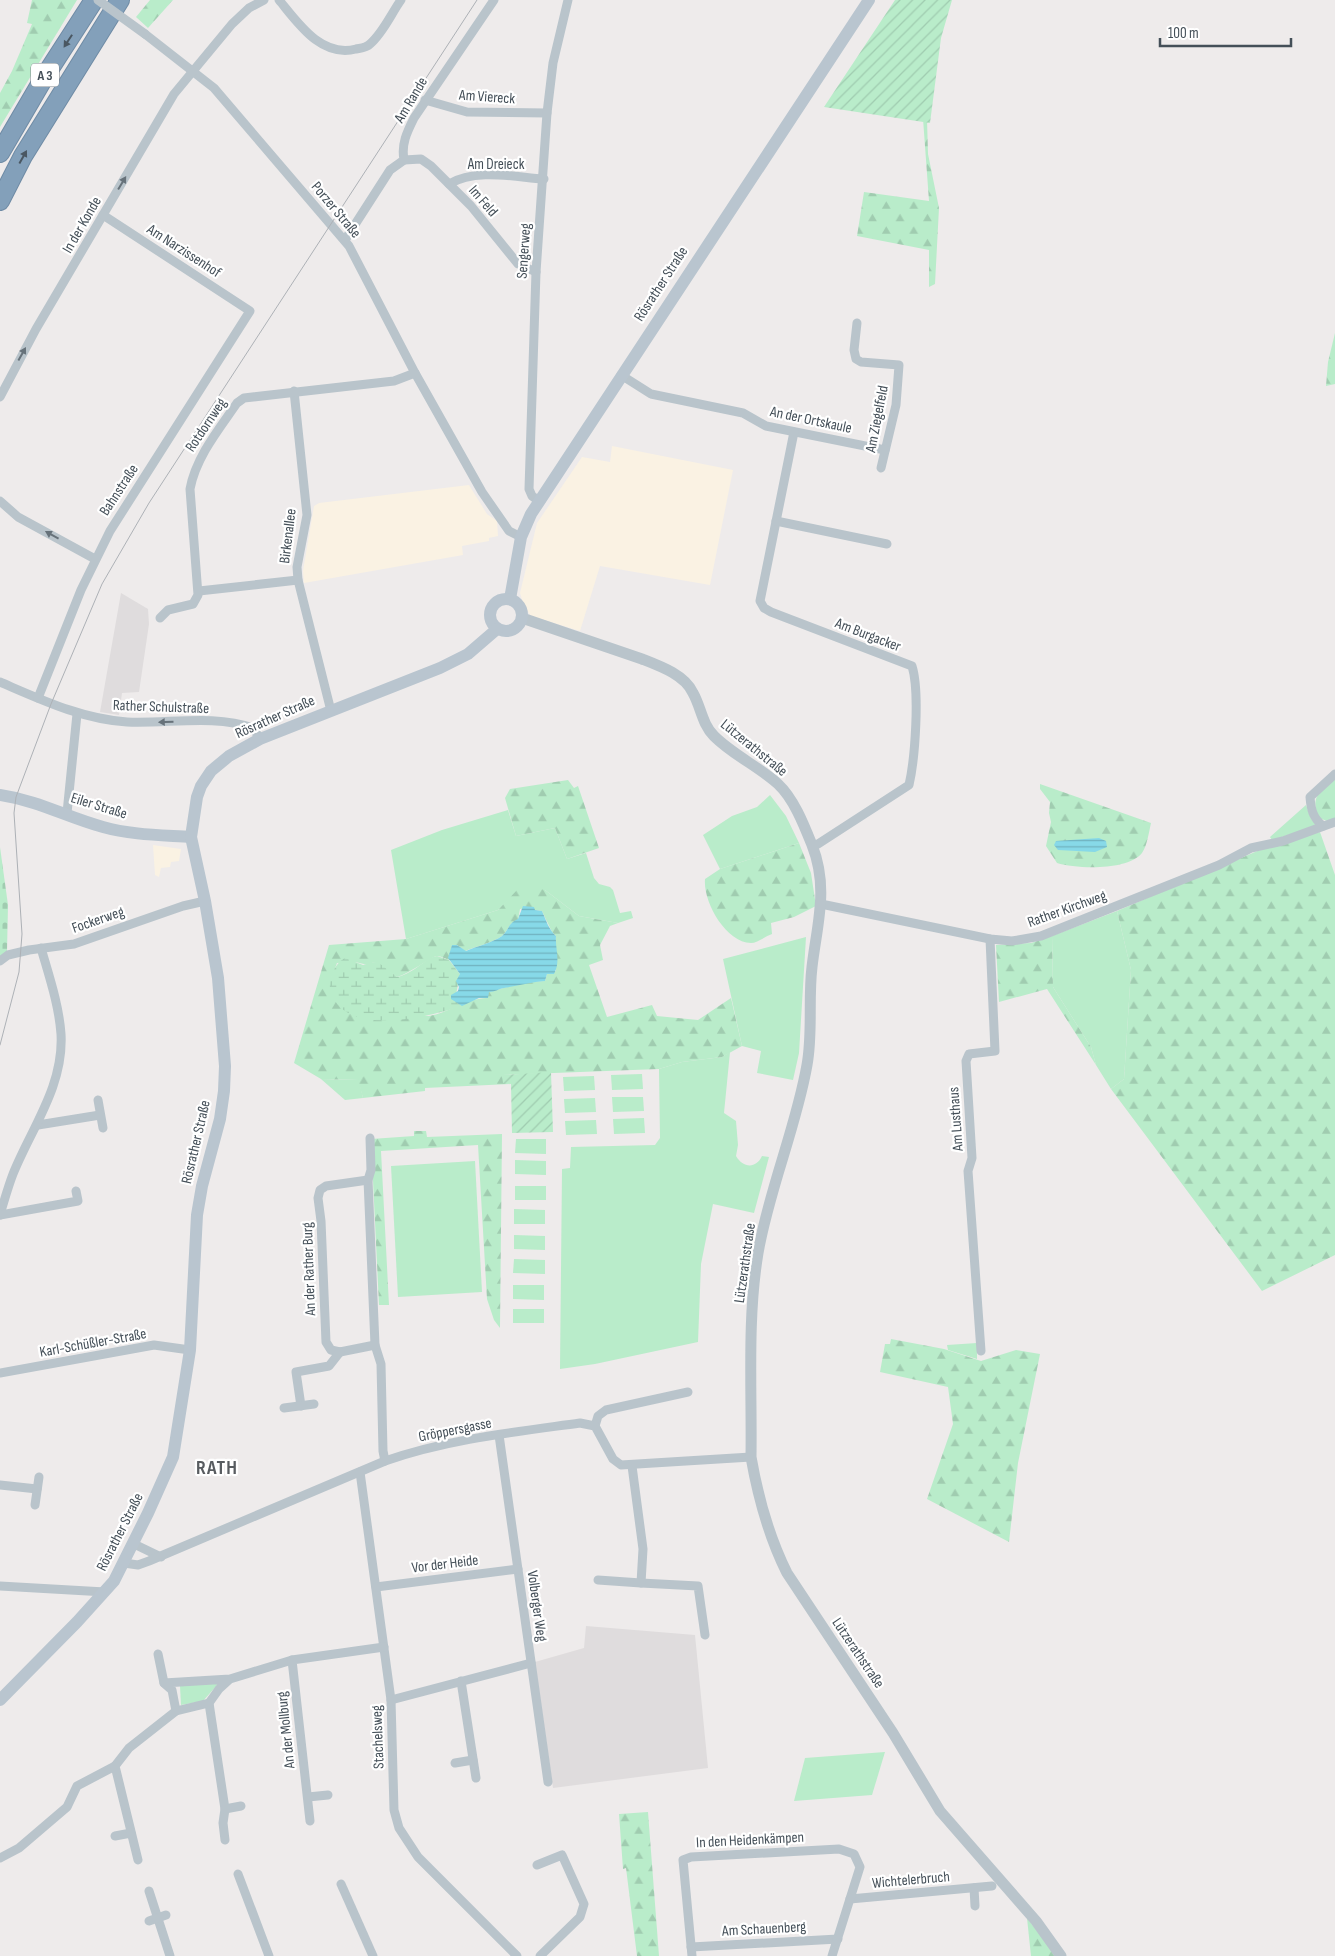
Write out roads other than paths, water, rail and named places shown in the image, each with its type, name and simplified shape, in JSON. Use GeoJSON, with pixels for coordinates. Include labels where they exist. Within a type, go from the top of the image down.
{"type":"FeatureCollection","features":[{"type":"Feature","properties":{"kind":"highway","name":"A 3"},"geometry":{"type":"LineString","coordinates":[[0,153],[45,76],[96,0]]}},
{"type":"Feature","properties":{"kind":"highway","name":"A 3"},"geometry":{"type":"LineString","coordinates":[[0,200],[23,156],[120,0]]}},
{"type":"Feature","properties":{"kind":"highway"},"geometry":{"type":"LineString","coordinates":[[88,49],[133,0]]}},
{"type":"Feature","properties":{"kind":"main road","name":"Rösrather Straße"},"geometry":{"type":"LineString","coordinates":[[510,600],[521,537],[526,523],[539,501],[869,0]]}},
{"type":"Feature","properties":{"kind":"main road"},"geometry":{"type":"LineString","coordinates":[[510,600],[521,609],[522,618],[512,630],[497,629],[491,621],[491,611],[496,603],[510,600]]}},
{"type":"Feature","properties":{"kind":"main road","name":"Rösrather Straße"},"geometry":{"type":"LineString","coordinates":[[0,1700],[105,1592],[134,1544],[173,1457],[190,1350],[197,1215],[202,1186],[220,1119],[225,1066],[218,978],[205,901],[191,836],[196,797],[206,778],[229,756],[260,739],[440,668],[468,654],[497,629]]}},
{"type":"Feature","properties":{"kind":"main road","name":"Eiler Straße"},"geometry":{"type":"LineString","coordinates":[[0,795],[26,799],[103,827],[141,834],[191,836]]}},
{"type":"Feature","properties":{"kind":"street","name":"Porzer Straße"},"geometry":{"type":"LineString","coordinates":[[96,0],[194,70],[214,88],[345,240],[415,373],[482,492],[509,531],[521,537]]}},
{"type":"Feature","properties":{"kind":"street","name":"In der Konde"},"geometry":{"type":"LineString","coordinates":[[0,397],[27,345],[174,94],[232,24],[249,8],[264,0]]}},
{"type":"Feature","properties":{"kind":"street"},"geometry":{"type":"LineString","coordinates":[[279,0],[308,35],[323,45],[350,51],[372,43],[401,0]]}},
{"type":"Feature","properties":{"kind":"street","name":"Am Rande"},"geometry":{"type":"LineString","coordinates":[[404,160],[402,150],[406,134],[425,100],[494,0]]}},
{"type":"Feature","properties":{"kind":"street","name":"Sengerweg"},"geometry":{"type":"LineString","coordinates":[[539,501],[532,496],[528,489],[536,272],[553,63],[568,0]]}},
{"type":"Feature","properties":{"kind":"street","name":"Am Viereck"},"geometry":{"type":"LineString","coordinates":[[425,100],[467,112],[548,113]]}},
{"type":"Feature","properties":{"kind":"street","name":"Im Feld"},"geometry":{"type":"LineString","coordinates":[[404,160],[421,159],[431,166],[471,206],[518,264],[536,272]]}},
{"type":"Feature","properties":{"kind":"street"},"geometry":{"type":"LineString","coordinates":[[345,240],[390,170],[404,160]]}},
{"type":"Feature","properties":{"kind":"street","name":"Am Dreieck"},"geometry":{"type":"LineString","coordinates":[[449,184],[462,176],[475,175],[544,179]]}},
{"type":"Feature","properties":{"kind":"street","name":"Am Narzissenhof"},"geometry":{"type":"LineString","coordinates":[[103,215],[250,310]]}},
{"type":"Feature","properties":{"kind":"street","name":"Bahnstraße"},"geometry":{"type":"LineString","coordinates":[[38,698],[95,559],[110,531],[250,310]]}},
{"type":"Feature","properties":{"kind":"street","name":"Am Ziegelfeld"},"geometry":{"type":"LineString","coordinates":[[857,323],[854,350],[856,359],[899,365],[896,405],[881,468]]}},
{"type":"Feature","properties":{"kind":"street","name":"Rotdornweg"},"geometry":{"type":"LineString","coordinates":[[199,591],[190,489],[197,465],[237,402],[244,398],[294,391],[394,381],[415,373]]}},
{"type":"Feature","properties":{"kind":"street","name":"An der Ortskaule"},"geometry":{"type":"LineString","coordinates":[[621,375],[651,394],[743,413],[766,426],[885,450]]}},
{"type":"Feature","properties":{"kind":"street","name":"Birkenallee"},"geometry":{"type":"LineString","coordinates":[[294,391],[307,515],[298,567],[298,580],[331,711]]}},
{"type":"Feature","properties":{"kind":"street","name":"Am Burgacker"},"geometry":{"type":"LineString","coordinates":[[794,432],[760,593],[760,601],[764,608],[912,666],[915,686],[912,772],[909,785],[818,844],[812,845]]}},
{"type":"Feature","properties":{"kind":"street"},"geometry":{"type":"LineString","coordinates":[[0,501],[18,516],[95,559]]}},
{"type":"Feature","properties":{"kind":"street"},"geometry":{"type":"LineString","coordinates":[[776,521],[888,544]]}},
{"type":"Feature","properties":{"kind":"street"},"geometry":{"type":"LineString","coordinates":[[160,618],[168,610],[193,604],[199,591],[298,580]]}},
{"type":"Feature","properties":{"kind":"street","name":"Lützerathstraße"},"geometry":{"type":"LineString","coordinates":[[522,618],[649,662],[685,682],[693,691],[710,731],[730,750],[778,784],[792,804],[812,845],[822,881],[821,904],[810,978],[810,1042],[807,1065],[762,1235],[755,1277],[751,1457],[760,1498],[779,1556],[796,1588],[894,1732],[940,1811],[1036,1921],[1062,1956]]}},
{"type":"Feature","properties":{"kind":"street","name":"Rather Schulstraße"},"geometry":{"type":"LineString","coordinates":[[0,682],[77,714],[125,722],[191,721],[244,724],[254,728],[260,739]]}},
{"type":"Feature","properties":{"kind":"street"},"geometry":{"type":"LineString","coordinates":[[67,813],[77,714]]}},
{"type":"Feature","properties":{"kind":"street"},"geometry":{"type":"LineString","coordinates":[[1323,826],[1317,821],[1311,811],[1310,797],[1335,774]]}},
{"type":"Feature","properties":{"kind":"street","name":"Rather Kirchweg"},"geometry":{"type":"LineString","coordinates":[[821,904],[990,939],[1012,941],[1040,936],[1220,865],[1252,848],[1283,841],[1335,822]]}},
{"type":"Feature","properties":{"kind":"street","name":"Fockerweg"},"geometry":{"type":"LineString","coordinates":[[0,961],[15,954],[41,948],[74,944],[183,906],[205,901]]}},
{"type":"Feature","properties":{"kind":"street","name":"Am Lusthaus"},"geometry":{"type":"LineString","coordinates":[[981,1351],[968,1171],[972,1158],[966,1061],[970,1054],[995,1051],[990,939]]}},
{"type":"Feature","properties":{"kind":"street"},"geometry":{"type":"LineString","coordinates":[[41,948],[56,1001],[61,1035],[54,1082],[38,1125],[13,1174],[0,1215],[78,1201],[76,1191]]}},
{"type":"Feature","properties":{"kind":"street"},"geometry":{"type":"LineString","coordinates":[[98,1100],[103,1128]]}},
{"type":"Feature","properties":{"kind":"street"},"geometry":{"type":"LineString","coordinates":[[38,1125],[100,1115]]}},
{"type":"Feature","properties":{"kind":"street"},"geometry":{"type":"LineString","coordinates":[[370,1138],[371,1170],[368,1180],[375,1345],[381,1364],[383,1451],[386,1461]]}},
{"type":"Feature","properties":{"kind":"street","name":"An der Rather Burg"},"geometry":{"type":"LineString","coordinates":[[340,1352],[331,1350],[326,1342],[321,1221],[318,1198],[320,1190],[326,1186],[368,1180]]}},
{"type":"Feature","properties":{"kind":"street","name":"Karl-Schüßler-Straße"},"geometry":{"type":"LineString","coordinates":[[0,1373],[154,1345],[190,1350]]}},
{"type":"Feature","properties":{"kind":"street"},"geometry":{"type":"LineString","coordinates":[[300,1406],[296,1372],[329,1366],[340,1352],[375,1345]]}},
{"type":"Feature","properties":{"kind":"street"},"geometry":{"type":"LineString","coordinates":[[688,1392],[606,1410],[598,1416],[595,1426],[613,1459],[621,1465],[632,1466],[751,1457]]}},
{"type":"Feature","properties":{"kind":"street"},"geometry":{"type":"LineString","coordinates":[[284,1408],[314,1404]]}},
{"type":"Feature","properties":{"kind":"street","name":"Gröppersgasse"},"geometry":{"type":"LineString","coordinates":[[124,1563],[138,1566],[386,1461],[416,1451],[499,1435],[580,1423],[595,1426]]}},
{"type":"Feature","properties":{"kind":"street","name":"Volberger Weg"},"geometry":{"type":"LineString","coordinates":[[499,1435],[548,1782]]}},
{"type":"Feature","properties":{"kind":"street"},"geometry":{"type":"LineString","coordinates":[[632,1466],[643,1549],[641,1583]]}},
{"type":"Feature","properties":{"kind":"street","name":"Stachelsweg"},"geometry":{"type":"LineString","coordinates":[[360,1472],[391,1700],[394,1810],[399,1828],[418,1857],[516,1956]]}},
{"type":"Feature","properties":{"kind":"street"},"geometry":{"type":"LineString","coordinates":[[35,1505],[39,1477]]}},
{"type":"Feature","properties":{"kind":"street"},"geometry":{"type":"LineString","coordinates":[[0,1484],[37,1489]]}},
{"type":"Feature","properties":{"kind":"street"},"geometry":{"type":"LineString","coordinates":[[134,1544],[161,1557]]}},
{"type":"Feature","properties":{"kind":"street","name":"Vor der Heide"},"geometry":{"type":"LineString","coordinates":[[376,1587],[518,1569]]}},
{"type":"Feature","properties":{"kind":"street"},"geometry":{"type":"LineString","coordinates":[[598,1580],[698,1586],[706,1635]]}},
{"type":"Feature","properties":{"kind":"street"},"geometry":{"type":"LineString","coordinates":[[0,1586],[105,1592]]}},
{"type":"Feature","properties":{"kind":"street"},"geometry":{"type":"LineString","coordinates":[[164,1683],[230,1679],[292,1660],[384,1647]]}},
{"type":"Feature","properties":{"kind":"street"},"geometry":{"type":"LineString","coordinates":[[158,1654],[164,1683],[172,1690],[176,1711]]}},
{"type":"Feature","properties":{"kind":"street","name":"An der Mollburg"},"geometry":{"type":"LineString","coordinates":[[292,1660],[310,1821]]}},
{"type":"Feature","properties":{"kind":"street"},"geometry":{"type":"LineString","coordinates":[[391,1700],[531,1663]]}},
{"type":"Feature","properties":{"kind":"street"},"geometry":{"type":"LineString","coordinates":[[0,1858],[19,1848],[67,1807],[78,1786],[115,1766],[129,1748],[176,1711],[209,1703],[230,1679]]}},
{"type":"Feature","properties":{"kind":"street"},"geometry":{"type":"LineString","coordinates":[[461,1681],[476,1778]]}},
{"type":"Feature","properties":{"kind":"street"},"geometry":{"type":"LineString","coordinates":[[209,1703],[225,1809],[223,1823],[225,1840]]}},
{"type":"Feature","properties":{"kind":"street"},"geometry":{"type":"LineString","coordinates":[[455,1763],[473,1760]]}},
{"type":"Feature","properties":{"kind":"street"},"geometry":{"type":"LineString","coordinates":[[115,1766],[138,1860]]}},
{"type":"Feature","properties":{"kind":"street"},"geometry":{"type":"LineString","coordinates":[[308,1797],[328,1795]]}},
{"type":"Feature","properties":{"kind":"street"},"geometry":{"type":"LineString","coordinates":[[225,1809],[242,1806]]}},
{"type":"Feature","properties":{"kind":"street"},"geometry":{"type":"LineString","coordinates":[[115,1836],[131,1832]]}},
{"type":"Feature","properties":{"kind":"street","name":"In den Heidenkämpen"},"geometry":{"type":"LineString","coordinates":[[692,1952],[683,1860],[692,1857],[839,1849],[854,1854],[860,1867],[850,1899]]}},
{"type":"Feature","properties":{"kind":"street"},"geometry":{"type":"LineString","coordinates":[[537,1865],[562,1855],[584,1904],[580,1917],[540,1956]]}},
{"type":"Feature","properties":{"kind":"street"},"geometry":{"type":"LineString","coordinates":[[238,1874],[270,1956]]}},
{"type":"Feature","properties":{"kind":"street"},"geometry":{"type":"LineString","coordinates":[[341,1884],[373,1956]]}},
{"type":"Feature","properties":{"kind":"street","name":"Wichtelerbruch"},"geometry":{"type":"LineString","coordinates":[[850,1899],[992,1886]]}},
{"type":"Feature","properties":{"kind":"street"},"geometry":{"type":"LineString","coordinates":[[974,1888],[975,1906]]}},
{"type":"Feature","properties":{"kind":"street"},"geometry":{"type":"LineString","coordinates":[[149,1891],[170,1956]]}},
{"type":"Feature","properties":{"kind":"street"},"geometry":{"type":"LineString","coordinates":[[832,1956],[850,1899]]}},
{"type":"Feature","properties":{"kind":"street","name":"Am Schauenberg"},"geometry":{"type":"LineString","coordinates":[[692,1952],[838,1939]]}},
{"type":"Feature","properties":{"kind":"water"},"geometry":{"type":"Polygon","coordinates":[[[1099,838],[1106,841],[1107,847],[1095,852],[1058,850],[1054,845],[1056,841],[1099,838]]]}},
{"type":"Feature","properties":{"kind":"water"},"geometry":{"type":"Polygon","coordinates":[[[523,906],[534,907],[535,910],[542,911],[556,936],[557,960],[554,974],[547,974],[545,981],[489,992],[488,998],[479,998],[462,1006],[451,999],[451,995],[458,991],[459,987],[456,981],[460,974],[448,958],[452,945],[457,945],[466,951],[502,936],[512,922],[518,919],[523,906]]]}},
{"type":"Feature","properties":{"kind":"tram line"},"geometry":{"type":"LineString","coordinates":[[0,1045],[19,972],[22,934],[14,813],[16,797],[51,704],[102,584],[149,503],[477,0]]}},
{"type":"Feature","properties":{"kind":"district","name":"RATH"},"geometry":{"type":"Point","coordinates":[217,1468]}}]}
